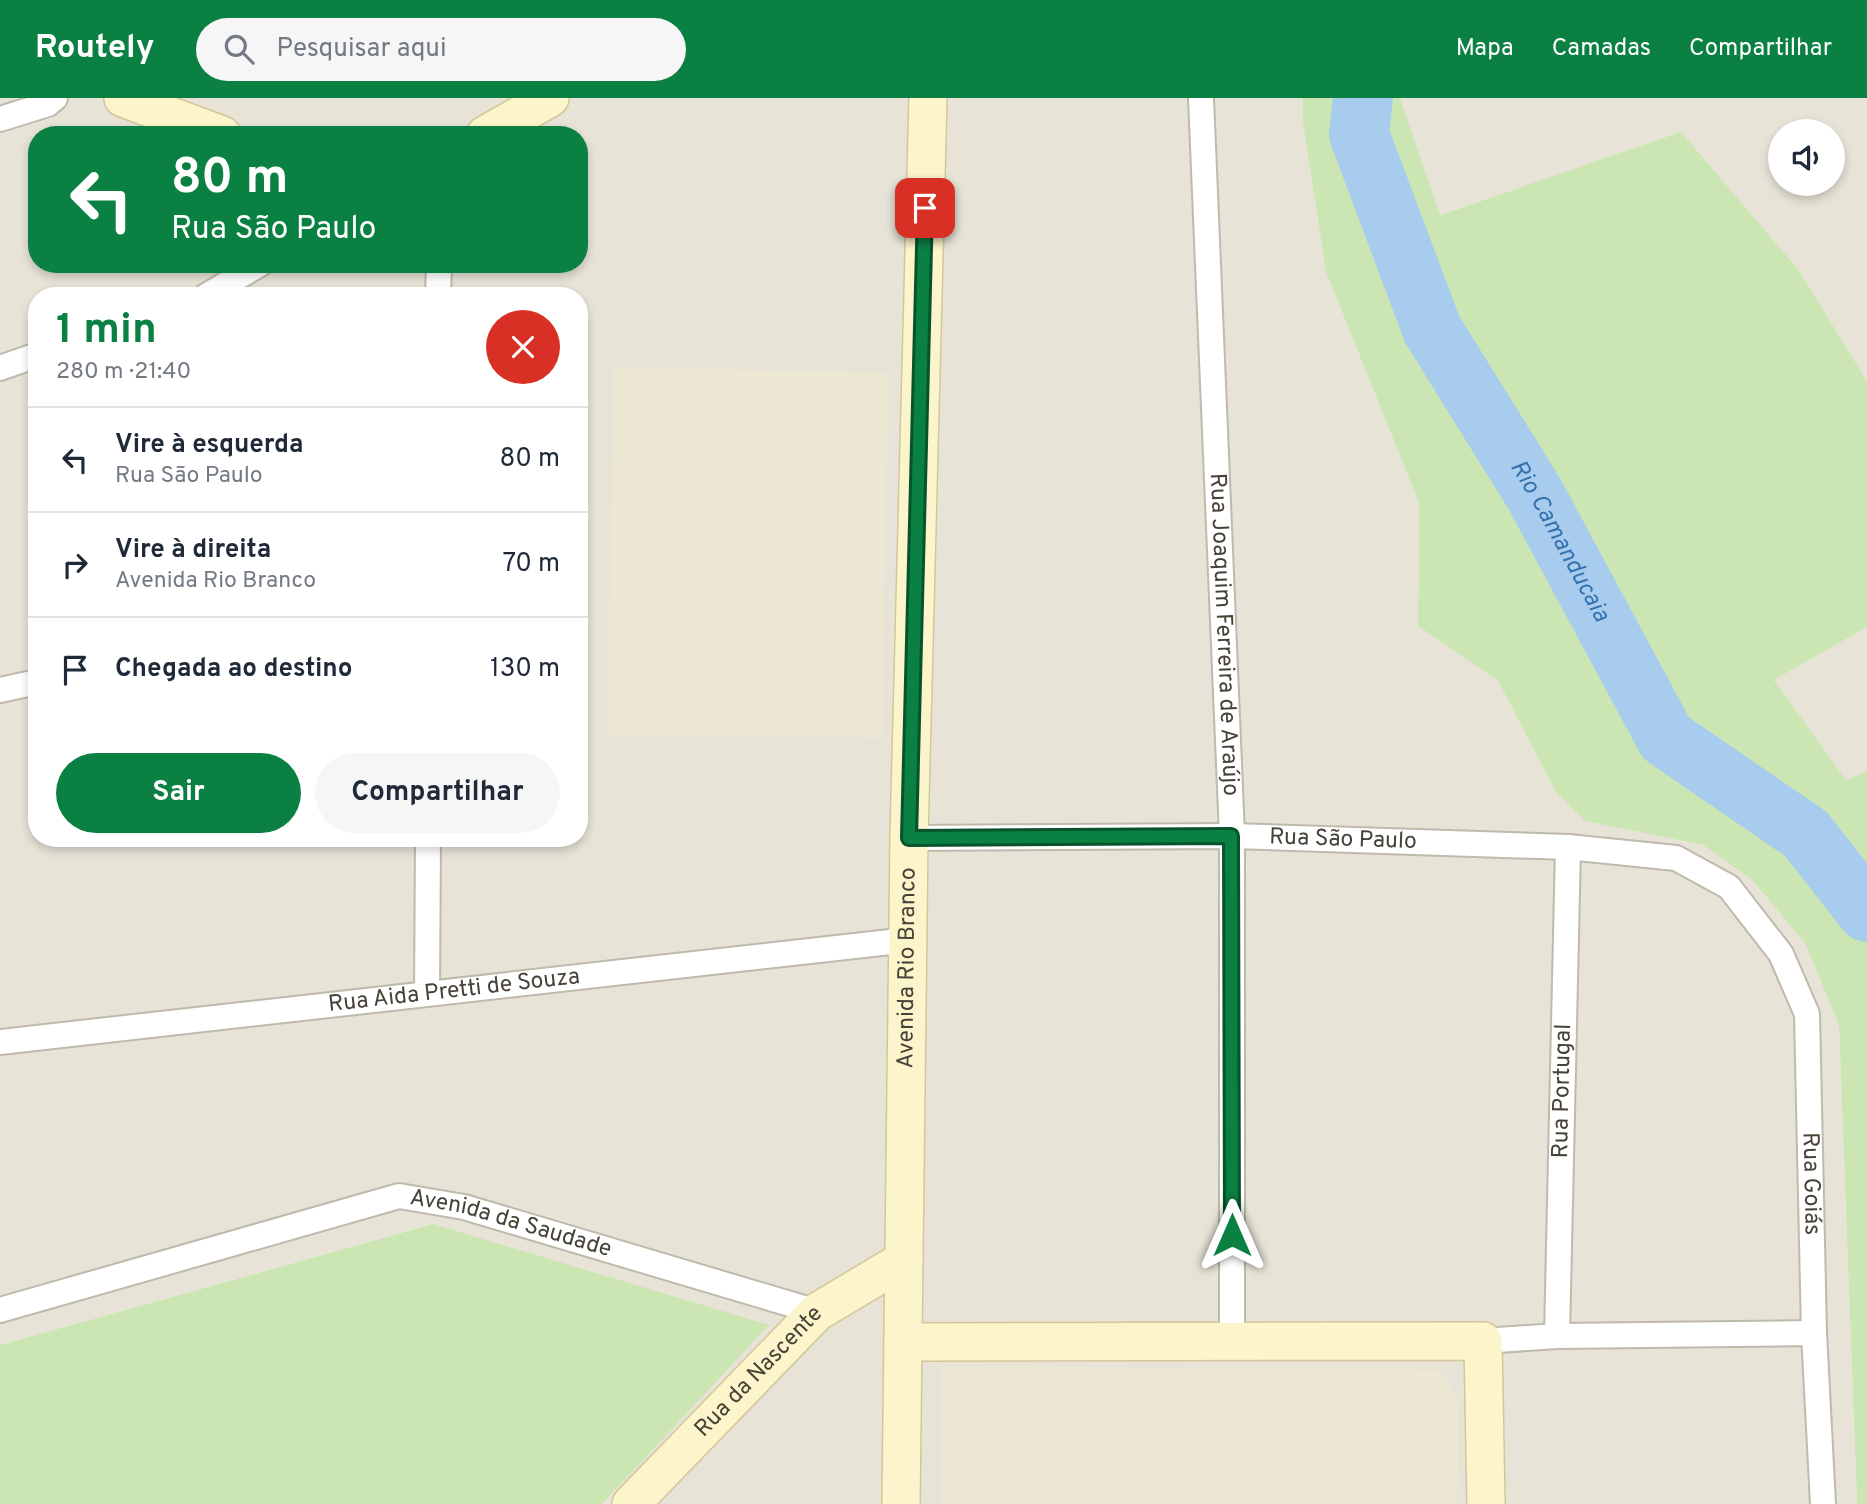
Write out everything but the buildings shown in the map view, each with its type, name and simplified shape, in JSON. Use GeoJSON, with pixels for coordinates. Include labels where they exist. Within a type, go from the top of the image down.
{"type":"FeatureCollection","features":[{"type":"Feature","properties":{"kind":"street"},"geometry":{"type":"LineString","coordinates":[[0,119],[48,104],[55,98]]}},
{"type":"Feature","properties":{"kind":"street"},"geometry":{"type":"LineString","coordinates":[[124,98],[198,126]]}},
{"type":"Feature","properties":{"kind":"street"},"geometry":{"type":"LineString","coordinates":[[501,126],[550,98]]}},
{"type":"Feature","properties":{"kind":"street","name":"Avenida Rio Branco"},"geometry":{"type":"LineString","coordinates":[[901,1504],[909,838],[928,98]]}},
{"type":"Feature","properties":{"kind":"street","name":"Rua Joaquim Ferreira de Araújo"},"geometry":{"type":"LineString","coordinates":[[1200,98],[1231,836],[1232,1341]]}},
{"type":"Feature","properties":{"kind":"street"},"geometry":{"type":"LineString","coordinates":[[221,287],[245,273]]}},
{"type":"Feature","properties":{"kind":"street"},"geometry":{"type":"LineString","coordinates":[[0,368],[28,358]]}},
{"type":"Feature","properties":{"kind":"street"},"geometry":{"type":"LineString","coordinates":[[0,690],[28,684]]}},
{"type":"Feature","properties":{"kind":"street","name":"Rua São Paulo"},"geometry":{"type":"LineString","coordinates":[[909,838],[1231,836],[1567,847],[1676,858],[1729,887]]}},
{"type":"Feature","properties":{"kind":"street"},"geometry":{"type":"LineString","coordinates":[[427,994],[428,847]]}},
{"type":"Feature","properties":{"kind":"street","name":"Rua Portugal"},"geometry":{"type":"LineString","coordinates":[[1557,1336],[1567,847]]}},
{"type":"Feature","properties":{"kind":"street","name":"Rua Goiás"},"geometry":{"type":"LineString","coordinates":[[1729,887],[1781,954],[1807,1014],[1814,1333],[1823,1504]]}},
{"type":"Feature","properties":{"kind":"street","name":"Rua Aida Pretti de Souza"},"geometry":{"type":"LineString","coordinates":[[0,1042],[908,940]]}},
{"type":"Feature","properties":{"kind":"street","name":"Avenida da Saudade"},"geometry":{"type":"LineString","coordinates":[[0,1310],[399,1196],[464,1207],[817,1312]]}},
{"type":"Feature","properties":{"kind":"street","name":"Rua da Nascente"},"geometry":{"type":"LineString","coordinates":[[631,1504],[817,1312],[904,1260]]}},
{"type":"Feature","properties":{"kind":"street"},"geometry":{"type":"LineString","coordinates":[[903,1342],[1483,1341],[1557,1336],[1814,1333]]}},
{"type":"Feature","properties":{"kind":"street"},"geometry":{"type":"LineString","coordinates":[[1483,1341],[1486,1504]]}},
{"type":"Feature","properties":{"kind":"shaded area"},"geometry":{"type":"Polygon","coordinates":[[[0,98],[1303,98],[1303,123],[1326,272],[1419,503],[1418,626],[1498,681],[1556,792],[1585,821],[1703,845],[1752,880],[1805,943],[1839,1025],[1857,1504],[1457,1504],[1458,1398],[941,1367],[942,1504],[498,1504],[432,1224],[0,1345],[0,98]]]}},
{"type":"Feature","properties":{"kind":"shaded area"},"geometry":{"type":"Polygon","coordinates":[[[1400,98],[1867,98],[1867,381],[1798,269],[1681,133],[1439,215],[1400,98]]]}},
{"type":"Feature","properties":{"kind":"shaded area"},"geometry":{"type":"Polygon","coordinates":[[[614,368],[888,372],[882,738],[607,735],[614,368]]]}},
{"type":"Feature","properties":{"kind":"shaded area"},"geometry":{"type":"Polygon","coordinates":[[[1867,627],[1867,771],[1846,780],[1774,680],[1867,627]]]}},
{"type":"Feature","properties":{"kind":"shaded area"},"geometry":{"type":"Polygon","coordinates":[[[941,1366],[1440,1370],[1458,1398],[1457,1504],[942,1504],[941,1366]]]}},
{"type":"Feature","properties":{"kind":"green space"},"geometry":{"type":"Polygon","coordinates":[[[1303,98],[1400,98],[1440,215],[1681,132],[1798,269],[1867,381],[1867,627],[1774,680],[1846,780],[1867,771],[1867,1504],[1857,1504],[1839,1025],[1805,943],[1752,880],[1703,845],[1585,821],[1556,792],[1498,681],[1418,626],[1419,503],[1326,272],[1303,123],[1303,98]]]}},
{"type":"Feature","properties":{"kind":"green space"},"geometry":{"type":"Polygon","coordinates":[[[433,1224],[769,1325],[602,1504],[0,1504],[0,1345],[433,1224]]]}},
{"type":"Feature","properties":{"kind":"waterway","name":"Rio Camanducaia"},"geometry":{"type":"LineString","coordinates":[[1363,98],[1359,134],[1432,329],[1535,495],[1666,738],[1806,834],[1867,912]]}},
{"type":"Feature","properties":{"kind":"route"},"geometry":{"type":"LineString","coordinates":[[925,208],[909,838],[1231,836],[1232,1235]]}}]}
